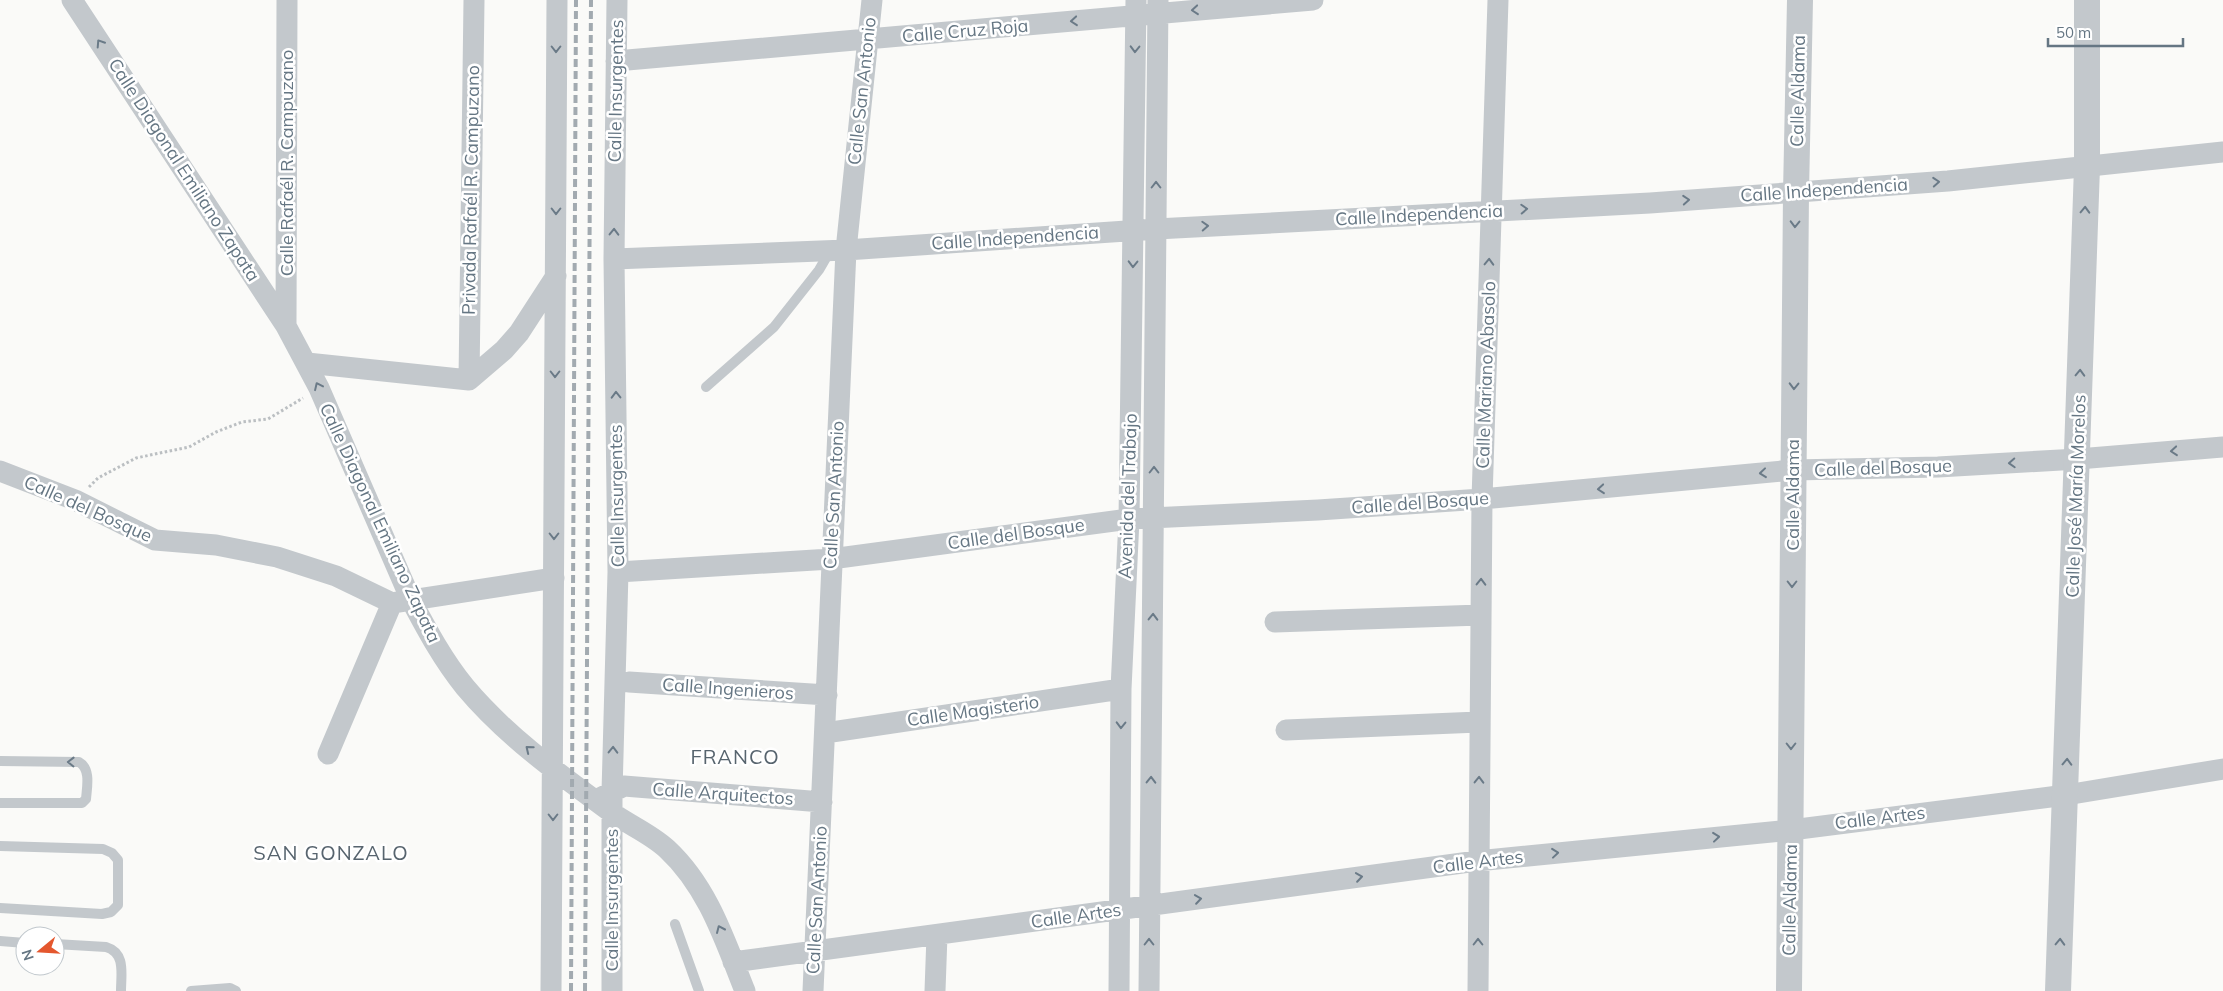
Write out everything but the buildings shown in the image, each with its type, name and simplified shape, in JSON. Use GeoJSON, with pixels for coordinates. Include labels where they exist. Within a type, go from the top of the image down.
{"type":"FeatureCollection","features":[{"type":"Feature","properties":{"kind":"street","name":"Calle Diagonal Emiliano Zapata"},"geometry":{"type":"LineString","coordinates":[[72,0],[286,326],[307,363],[319,388],[402,601],[427,631],[464,686],[510,733],[553,768],[611,798],[644,832],[667,849],[706,900],[721,929],[744,991]]}},
{"type":"Feature","properties":{"kind":"street","name":"Calle Rafaél R. Campuzano"},"geometry":{"type":"LineString","coordinates":[[286,326],[287,0]]}},
{"type":"Feature","properties":{"kind":"street","name":"Privada Rafaél R. Campuzano"},"geometry":{"type":"LineString","coordinates":[[469,380],[474,0]]}},
{"type":"Feature","properties":{"kind":"street"},"geometry":{"type":"LineString","coordinates":[[551,991],[557,0]]}},
{"type":"Feature","properties":{"kind":"street","name":"Calle Insurgentes"},"geometry":{"type":"LineString","coordinates":[[612,991],[611,798],[618,572],[614,259],[617,0]]}},
{"type":"Feature","properties":{"kind":"street","name":"Calle San Antonio"},"geometry":{"type":"LineString","coordinates":[[813,991],[827,696],[838,250],[872,0]]}},
{"type":"Feature","properties":{"kind":"street","name":"Calle Cruz Roja"},"geometry":{"type":"LineString","coordinates":[[616,61],[867,39],[1136,8],[1313,0]]}},
{"type":"Feature","properties":{"kind":"street","name":"Calle Mariano Abasolo"},"geometry":{"type":"LineString","coordinates":[[1478,991],[1477,861],[1482,499],[1498,0]]}},
{"type":"Feature","properties":{"kind":"street","name":"Calle Aldama"},"geometry":{"type":"LineString","coordinates":[[1789,991],[1796,192],[1800,0]]}},
{"type":"Feature","properties":{"kind":"street","name":"Calle José María Morelos"},"geometry":{"type":"LineString","coordinates":[[2058,991],[2087,167],[2087,0]]}},
{"type":"Feature","properties":{"kind":"street","name":"Avenida del Trabajo"},"geometry":{"type":"LineString","coordinates":[[1149,991],[1158,7]]}},
{"type":"Feature","properties":{"kind":"street","name":"Avenida del Trabajo"},"geometry":{"type":"LineString","coordinates":[[1119,991],[1118,910],[1121,689],[1129,519],[1136,8]]}},
{"type":"Feature","properties":{"kind":"street","name":"Calle Independencia"},"geometry":{"type":"LineString","coordinates":[[614,259],[838,250],[1133,230],[1650,203],[2087,167],[2223,152]]}},
{"type":"Feature","properties":{"kind":"street"},"geometry":{"type":"LineString","coordinates":[[307,363],[469,380],[498,356],[519,333],[556,276]]}},
{"type":"Feature","properties":{"kind":"street"},"geometry":{"type":"LineString","coordinates":[[519,333],[555,338]]}},
{"type":"Feature","properties":{"kind":"street","name":"Calle del Bosque"},"geometry":{"type":"LineString","coordinates":[[618,572],[831,559],[1129,519],[1482,499],[1793,470],[1938,467],[2078,459],[2223,447]]}},
{"type":"Feature","properties":{"kind":"street","name":"Calle del Bosque"},"geometry":{"type":"LineString","coordinates":[[0,471],[75,500],[154,540],[216,544],[277,557],[336,576],[402,601]]}},
{"type":"Feature","properties":{"kind":"street"},"geometry":{"type":"LineString","coordinates":[[328,754],[402,601],[554,578]]}},
{"type":"Feature","properties":{"kind":"street"},"geometry":{"type":"LineString","coordinates":[[1275,622],[1481,615]]}},
{"type":"Feature","properties":{"kind":"street","name":"Calle Ingenieros"},"geometry":{"type":"LineString","coordinates":[[629,682],[827,696]]}},
{"type":"Feature","properties":{"kind":"street","name":"Calle Magisterio"},"geometry":{"type":"LineString","coordinates":[[825,733],[1121,689]]}},
{"type":"Feature","properties":{"kind":"street"},"geometry":{"type":"LineString","coordinates":[[1286,730],[1480,722]]}},
{"type":"Feature","properties":{"kind":"street","name":"Calle Artes"},"geometry":{"type":"LineString","coordinates":[[733,962],[1477,861],[1791,830],[2066,795],[2223,769]]}},
{"type":"Feature","properties":{"kind":"street","name":"Calle Arquitectos"},"geometry":{"type":"LineString","coordinates":[[611,798],[822,802]]}},
{"type":"Feature","properties":{"kind":"street"},"geometry":{"type":"LineString","coordinates":[[935,991],[937,934]]}},
{"type":"Feature","properties":{"kind":"lane"},"geometry":{"type":"LineString","coordinates":[[706,388],[774,327],[819,270],[838,250]]}},
{"type":"Feature","properties":{"kind":"lane"},"geometry":{"type":"LineString","coordinates":[[0,761],[79,762],[84,764],[87,771],[86,799],[82,803],[0,804]]}},
{"type":"Feature","properties":{"kind":"lane"},"geometry":{"type":"LineString","coordinates":[[0,846],[103,849],[112,853],[118,860],[118,905],[111,912],[102,914],[0,908]]}},
{"type":"Feature","properties":{"kind":"lane"},"geometry":{"type":"LineString","coordinates":[[675,924],[700,991]]}},
{"type":"Feature","properties":{"kind":"lane"},"geometry":{"type":"LineString","coordinates":[[0,941],[15,942]]}},
{"type":"Feature","properties":{"kind":"lane"},"geometry":{"type":"LineString","coordinates":[[65,945],[106,947],[114,950],[120,958],[121,991]]}},
{"type":"Feature","properties":{"kind":"lane"},"geometry":{"type":"LineString","coordinates":[[191,991],[230,988],[236,991]]}},
{"type":"Feature","properties":{"kind":"path"},"geometry":{"type":"LineString","coordinates":[[75,500],[98,478],[136,458],[189,447],[216,432],[242,422],[268,419],[319,388]]}},
{"type":"Feature","properties":{"kind":"railway"},"geometry":{"type":"LineString","coordinates":[[571,991],[576,0]]}},
{"type":"Feature","properties":{"kind":"railway"},"geometry":{"type":"LineString","coordinates":[[585,991],[591,0]]}},
{"type":"Feature","properties":{"kind":"district","name":"FRANCO"},"geometry":{"type":"Point","coordinates":[735,757]}},
{"type":"Feature","properties":{"kind":"district","name":"SAN GONZALO"},"geometry":{"type":"Point","coordinates":[331,853]}}]}
